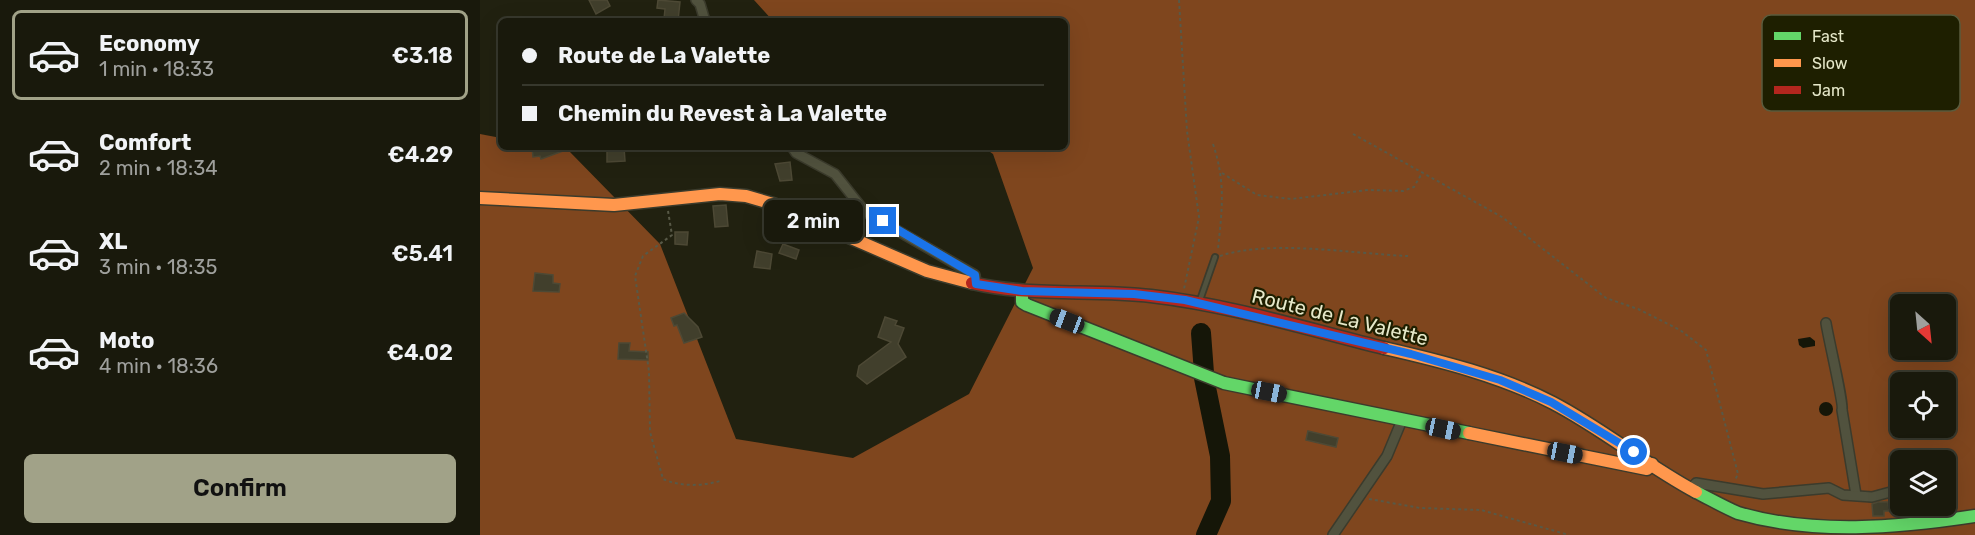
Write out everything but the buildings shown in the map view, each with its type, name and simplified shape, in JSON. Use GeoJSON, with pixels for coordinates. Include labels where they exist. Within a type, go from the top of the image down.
{"type":"FeatureCollection","features":[{"type":"Feature","properties":{"kind":"main road","name":"Route de La Valette"},"geometry":{"type":"LineString","coordinates":[[480,198],[614,205],[720,194],[746,196],[773,204],[927,271],[976,284],[1022,291],[1134,294],[1185,300],[1411,354],[1500,380],[1551,402],[1691,489],[1738,513],[1783,526],[1847,532],[1884,530],[1975,516]]}},
{"type":"Feature","properties":{"kind":"main road"},"geometry":{"type":"LineString","coordinates":[[1022,291],[1022,302],[1027,305],[1224,383],[1647,469],[1652,464]]}},
{"type":"Feature","properties":{"kind":"main road","name":"Route de La Valette"},"geometry":{"type":"LineString","coordinates":[[1920,524],[1975,508]]}},
{"type":"Feature","properties":{"kind":"street"},"geometry":{"type":"LineString","coordinates":[[696,0],[700,4],[704,18]]}},
{"type":"Feature","properties":{"kind":"street"},"geometry":{"type":"LineString","coordinates":[[794,150],[835,174],[866,212],[975,275],[976,284]]}},
{"type":"Feature","properties":{"kind":"street"},"geometry":{"type":"LineString","coordinates":[[1826,323],[1838,386],[1844,404],[1842,410],[1856,495]]}},
{"type":"Feature","properties":{"kind":"street"},"geometry":{"type":"LineString","coordinates":[[1333,535],[1387,456],[1402,420]]}},
{"type":"Feature","properties":{"kind":"street"},"geometry":{"type":"LineString","coordinates":[[1691,489],[1696,483],[1731,487],[1762,494],[1829,488],[1843,495],[1872,497],[1890,492]]}},
{"type":"Feature","properties":{"kind":"lane"},"geometry":{"type":"LineString","coordinates":[[1199,303],[1215,258]]}},
{"type":"Feature","properties":{"kind":"path"},"geometry":{"type":"LineString","coordinates":[[1179,0],[1187,130],[1199,217],[1184,286],[1185,300]]}},
{"type":"Feature","properties":{"kind":"path"},"geometry":{"type":"LineString","coordinates":[[1353,134],[1502,217],[1606,298],[1638,309],[1680,330],[1706,350],[1738,474],[1731,487]]}},
{"type":"Feature","properties":{"kind":"path"},"geometry":{"type":"LineString","coordinates":[[1213,144],[1222,173],[1224,190],[1215,258],[1231,252],[1267,249],[1319,249],[1348,254],[1408,256]]}},
{"type":"Feature","properties":{"kind":"path"},"geometry":{"type":"LineString","coordinates":[[1222,173],[1257,195],[1291,199],[1368,190],[1403,191],[1414,187],[1422,173]]}},
{"type":"Feature","properties":{"kind":"path"},"geometry":{"type":"LineString","coordinates":[[666,199],[672,235],[643,256],[635,276],[649,371],[650,432],[663,479],[672,483],[705,485],[720,481]]}},
{"type":"Feature","properties":{"kind":"path"},"geometry":{"type":"LineString","coordinates":[[1359,497],[1420,508],[1481,510],[1569,535]]}},
{"type":"Feature","properties":{"kind":"shaded area"},"geometry":{"type":"Polygon","coordinates":[[[754,0],[1975,0],[1975,535],[480,535],[480,134],[498,137],[498,150],[570,152],[660,244],[736,439],[853,458],[969,394],[1033,268],[993,154],[987,150],[1068,150],[1068,18],[770,18],[754,0]]]}},
{"type":"Feature","properties":{"kind":"shaded area"},"geometry":{"type":"Polygon","coordinates":[[[1810,337],[1815,341],[1815,346],[1803,348],[1799,345],[1798,339],[1810,337]]]}},
{"type":"Feature","properties":{"kind":"shaded area"},"geometry":{"type":"Polygon","coordinates":[[[1826,402],[1831,404],[1833,409],[1831,414],[1826,416],[1821,414],[1819,409],[1821,404],[1826,402]]]}},
{"type":"Feature","properties":{"kind":"waterway"},"geometry":{"type":"LineString","coordinates":[[1201,333],[1204,373]]}},
{"type":"Feature","properties":{"kind":"waterway"},"geometry":{"type":"LineString","coordinates":[[1204,378],[1220,456],[1221,501],[1206,535]]}},
{"type":"Feature","properties":{"kind":"traffic: fast"},"geometry":{"type":"LineString","coordinates":[[1022,291],[1022,302],[1027,305],[1224,383],[1469,433]]}},
{"type":"Feature","properties":{"kind":"traffic: fast"},"geometry":{"type":"LineString","coordinates":[[1696,492],[1738,513],[1767,520],[1826,527],[1916,524],[1975,516]]}},
{"type":"Feature","properties":{"kind":"traffic: slow"},"geometry":{"type":"LineString","coordinates":[[480,198],[614,205],[720,194],[746,196],[773,204],[927,271],[972,283]]}},
{"type":"Feature","properties":{"kind":"traffic: slow"},"geometry":{"type":"LineString","coordinates":[[1384,348],[1470,370],[1533,393],[1571,413],[1696,492]]}},
{"type":"Feature","properties":{"kind":"traffic: slow"},"geometry":{"type":"LineString","coordinates":[[1469,433],[1647,469],[1652,464]]}},
{"type":"Feature","properties":{"kind":"traffic: jam"},"geometry":{"type":"LineString","coordinates":[[972,283],[1017,290],[1129,294],[1180,300],[1268,318],[1384,348]]}},
{"type":"Feature","properties":{"kind":"route"},"geometry":{"type":"LineString","coordinates":[[883,221],[975,275],[976,284],[1022,291],[1162,296],[1411,354],[1500,380],[1551,402],[1634,452]]}}]}
